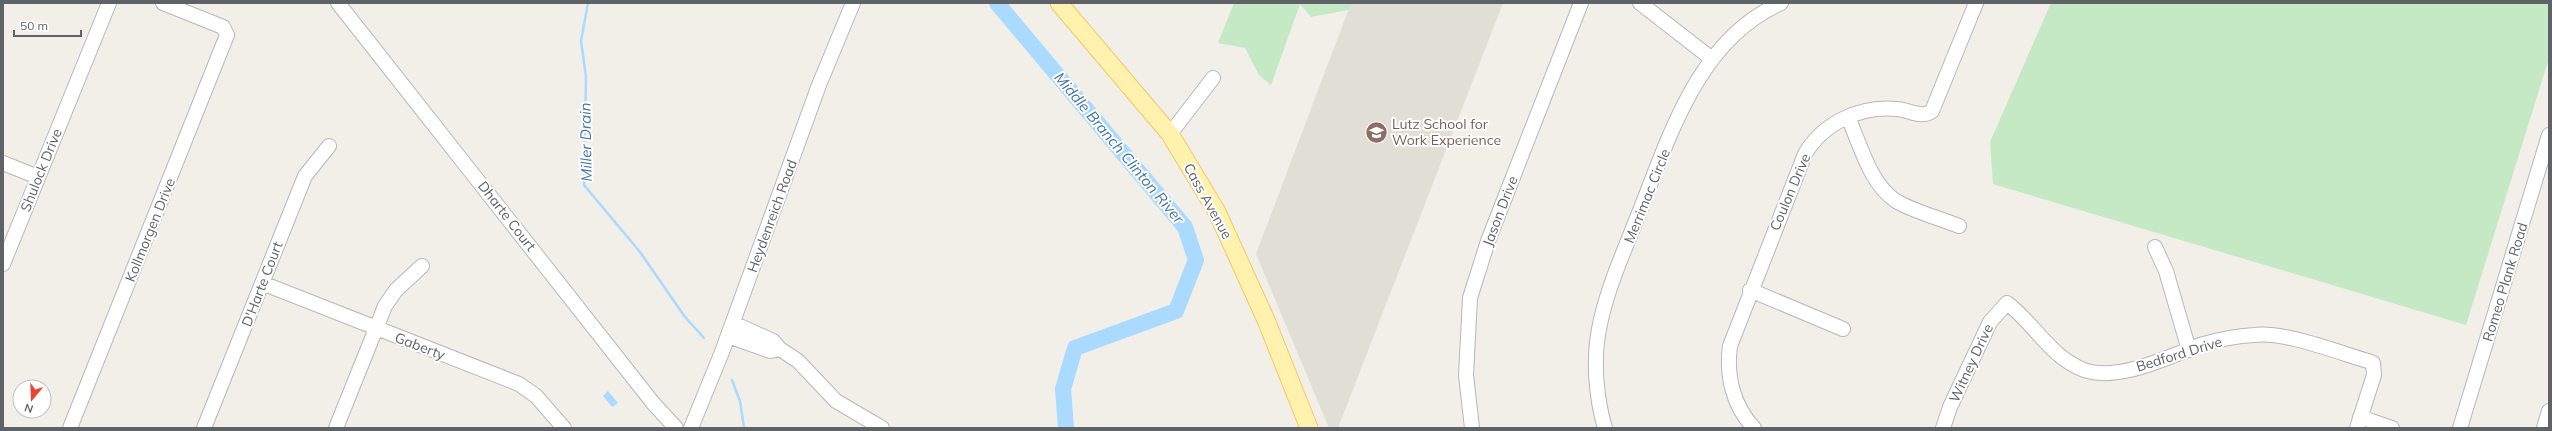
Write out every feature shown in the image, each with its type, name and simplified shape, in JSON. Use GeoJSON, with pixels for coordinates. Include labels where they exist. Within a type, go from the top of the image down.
{"type":"FeatureCollection","features":[{"type":"Feature","properties":{"kind":"main road","name":"Cass Avenue"},"geometry":{"type":"LineString","coordinates":[[1060,3],[1170,134],[1225,228],[1266,320],[1309,428]]}},
{"type":"Feature","properties":{"kind":"street","name":"Shulock Drive"},"geometry":{"type":"LineString","coordinates":[[3,264],[109,3]]}},
{"type":"Feature","properties":{"kind":"street","name":"Kollmorgen Drive"},"geometry":{"type":"LineString","coordinates":[[70,428],[225,43],[227,31],[217,24],[163,3]]}},
{"type":"Feature","properties":{"kind":"street","name":"Dharte Court"},"geometry":{"type":"LineString","coordinates":[[338,3],[653,403],[676,428]]}},
{"type":"Feature","properties":{"kind":"street","name":"Heydenreich Road"},"geometry":{"type":"LineString","coordinates":[[691,428],[730,330],[819,85],[853,3]]}},
{"type":"Feature","properties":{"kind":"street","name":"Jason Drive"},"geometry":{"type":"LineString","coordinates":[[1472,428],[1466,375],[1470,298],[1488,241],[1581,3]]}},
{"type":"Feature","properties":{"kind":"street"},"geometry":{"type":"LineString","coordinates":[[1640,3],[1712,59]]}},
{"type":"Feature","properties":{"kind":"street","name":"Merrimac Circle"},"geometry":{"type":"LineString","coordinates":[[1605,428],[1600,405],[1597,352],[1605,305],[1680,112],[1712,59],[1736,32],[1762,13],[1781,3]]}},
{"type":"Feature","properties":{"kind":"street","name":"Coulon Drive"},"geometry":{"type":"LineString","coordinates":[[1754,428],[1741,411],[1735,397],[1729,374],[1728,359],[1735,328],[1805,154],[1818,136],[1848,117],[1880,108],[1898,109],[1922,115],[1932,111],[1976,3]]}},
{"type":"Feature","properties":{"kind":"street"},"geometry":{"type":"LineString","coordinates":[[1170,134],[1213,78]]}},
{"type":"Feature","properties":{"kind":"street"},"geometry":{"type":"LineString","coordinates":[[1848,117],[1877,180],[1887,192],[1908,206],[1959,226]]}},
{"type":"Feature","properties":{"kind":"street","name":"Romeo Plank Road"},"geometry":{"type":"LineString","coordinates":[[2460,428],[2549,135]]}},
{"type":"Feature","properties":{"kind":"street","name":"D'Harte Court"},"geometry":{"type":"LineString","coordinates":[[204,428],[305,176],[329,146]]}},
{"type":"Feature","properties":{"kind":"street"},"geometry":{"type":"LineString","coordinates":[[3,163],[38,177]]}},
{"type":"Feature","properties":{"kind":"street"},"geometry":{"type":"LineString","coordinates":[[2155,247],[2166,271],[2189,350]]}},
{"type":"Feature","properties":{"kind":"street"},"geometry":{"type":"LineString","coordinates":[[336,428],[376,328],[392,295],[422,266]]}},
{"type":"Feature","properties":{"kind":"street","name":"Gaberty"},"geometry":{"type":"LineString","coordinates":[[262,283],[519,384],[536,396],[564,428]]}},
{"type":"Feature","properties":{"kind":"street"},"geometry":{"type":"LineString","coordinates":[[1750,290],[1843,329]]}},
{"type":"Feature","properties":{"kind":"street","name":"Bedford Drive"},"geometry":{"type":"LineString","coordinates":[[2007,303],[2023,315],[2054,351],[2071,364],[2085,370],[2101,373],[2122,371],[2189,350],[2237,337],[2255,334],[2275,335],[2373,363],[2374,375],[2359,423]]}},
{"type":"Feature","properties":{"kind":"street","name":"Witney Drive"},"geometry":{"type":"LineString","coordinates":[[1943,428],[1950,407],[1990,322],[2007,303]]}},
{"type":"Feature","properties":{"kind":"street"},"geometry":{"type":"LineString","coordinates":[[730,330],[755,340],[770,351],[780,349],[798,361],[836,401],[882,428]]}},
{"type":"Feature","properties":{"kind":"street"},"geometry":{"type":"LineString","coordinates":[[2544,428],[2549,411]]}},
{"type":"Feature","properties":{"kind":"street"},"geometry":{"type":"LineString","coordinates":[[2359,423],[2392,428]]}},
{"type":"Feature","properties":{"kind":"shaded area","name":"Lutz School for Work Experience"},"geometry":{"type":"Polygon","coordinates":[[[1351,3],[1503,3],[1338,428],[1329,428],[1256,254],[1351,3]]]}},
{"type":"Feature","properties":{"kind":"green space"},"geometry":{"type":"Polygon","coordinates":[[[1234,3],[1353,3],[1348,10],[1311,17],[1300,4],[1271,85],[1259,75],[1245,48],[1218,43],[1234,3]]]}},
{"type":"Feature","properties":{"kind":"green space"},"geometry":{"type":"Polygon","coordinates":[[[2051,3],[2549,3],[2549,58],[2466,325],[1993,184],[1990,142],[2051,3]]]}},
{"type":"Feature","properties":{"kind":"water"},"geometry":{"type":"Polygon","coordinates":[[[608,391],[618,403],[612,407],[603,396],[608,391]]]}},
{"type":"Feature","properties":{"kind":"waterway","name":"Miller Drain"},"geometry":{"type":"LineString","coordinates":[[588,3],[581,41],[586,77],[584,185],[640,252],[685,317],[704,338]]}},
{"type":"Feature","properties":{"kind":"waterway","name":"Middle Branch Clinton River"},"geometry":{"type":"LineString","coordinates":[[997,3],[1185,227],[1196,260],[1176,311],[1075,348],[1063,389],[1066,428]]}},
{"type":"Feature","properties":{"kind":"waterway","name":"Miller Drain"},"geometry":{"type":"LineString","coordinates":[[732,380],[740,401],[744,428]]}},
{"type":"Feature","properties":{"kind":"place","name":"Lutz School for Work Experience"},"geometry":{"type":"Point","coordinates":[1377,132]}}]}
